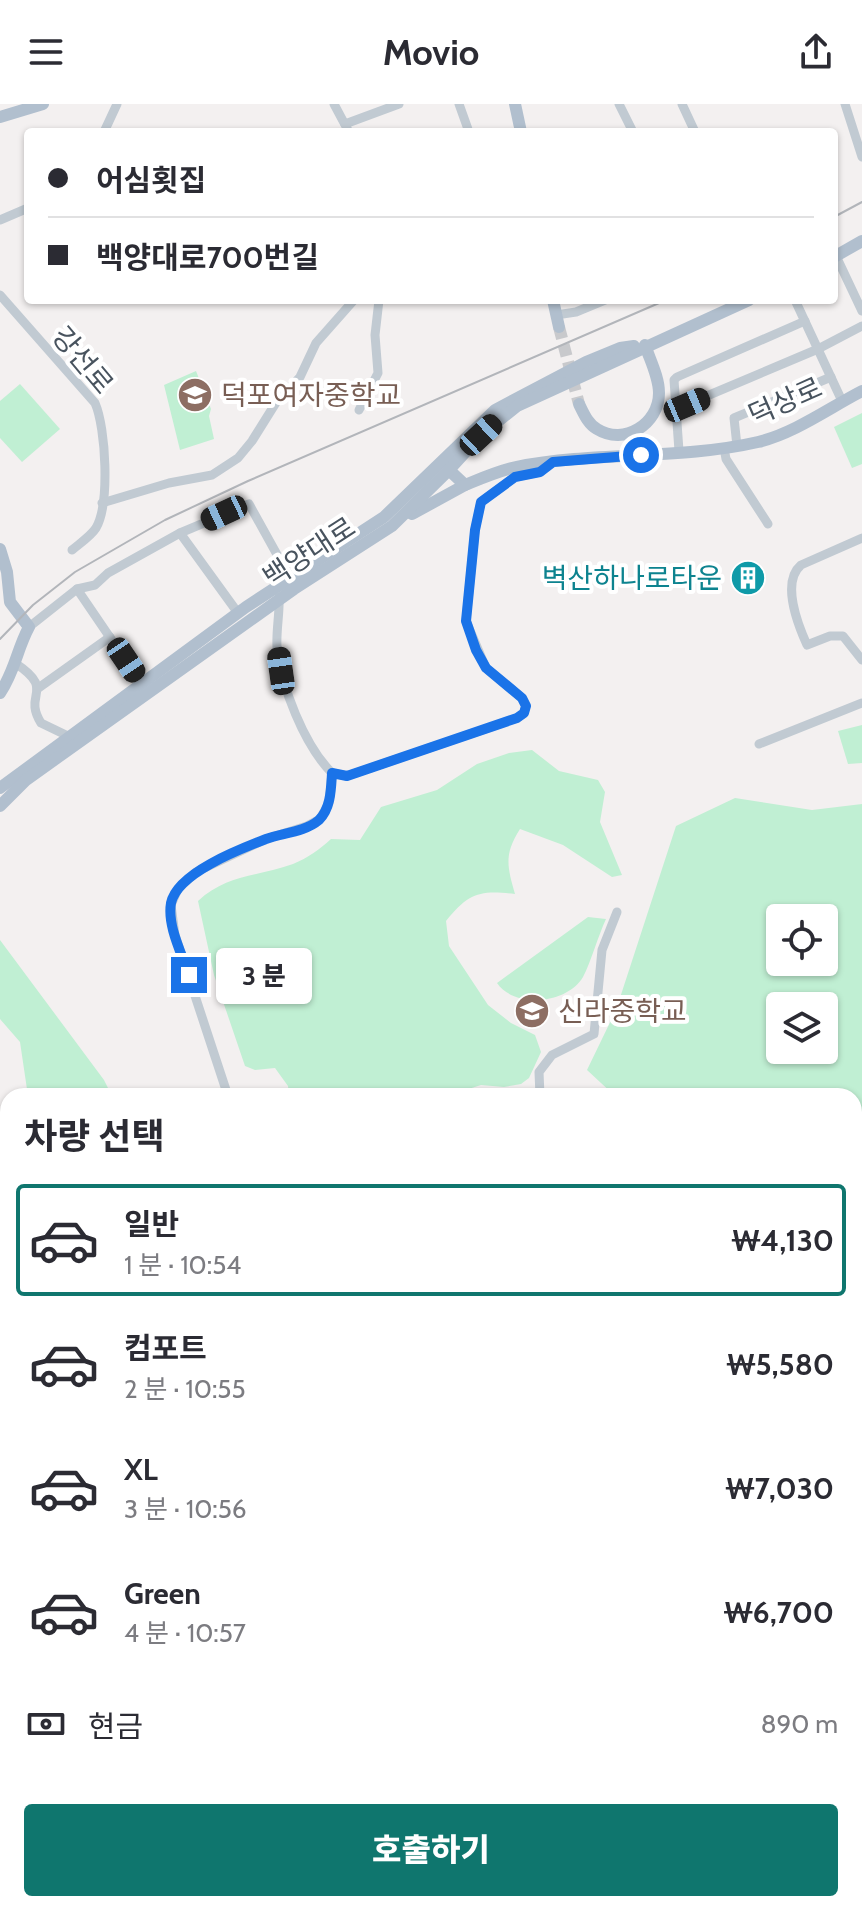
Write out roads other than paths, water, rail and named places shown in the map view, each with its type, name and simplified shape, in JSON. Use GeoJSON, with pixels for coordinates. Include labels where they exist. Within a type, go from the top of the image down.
{"type":"FeatureCollection","features":[{"type":"Feature","properties":{"kind":"main road"},"geometry":{"type":"LineString","coordinates":[[0,117],[43,104]]}},
{"type":"Feature","properties":{"kind":"main road"},"geometry":{"type":"LineString","coordinates":[[515,104],[520,128]]}},
{"type":"Feature","properties":{"kind":"main road"},"geometry":{"type":"LineString","coordinates":[[838,254],[862,241]]}},
{"type":"Feature","properties":{"kind":"main road"},"geometry":{"type":"LineString","coordinates":[[554,304],[558,321]]}},
{"type":"Feature","properties":{"kind":"main road","name":"백양대로"},"geometry":{"type":"LineString","coordinates":[[1,796],[68,736],[238,613],[277,594],[392,526],[481,435],[517,406],[740,304]]}},
{"type":"Feature","properties":{"kind":"main road"},"geometry":{"type":"LineString","coordinates":[[579,404],[592,425],[608,434],[628,434],[645,426],[656,409],[659,393],[645,345]]}},
{"type":"Feature","properties":{"kind":"main road","name":"백양대로"},"geometry":{"type":"LineString","coordinates":[[1,796],[277,594],[290,578],[384,517],[495,410],[586,362],[620,348],[645,345]]}},
{"type":"Feature","properties":{"kind":"main road","name":"덕상로"},"geometry":{"type":"LineString","coordinates":[[392,526],[465,485],[515,468],[731,447],[771,438],[862,391]]}},
{"type":"Feature","properties":{"kind":"main road"},"geometry":{"type":"LineString","coordinates":[[449,470],[465,485]]}},
{"type":"Feature","properties":{"kind":"main road"},"geometry":{"type":"LineString","coordinates":[[0,549],[7,572],[10,602],[29,627],[21,641],[13,674],[0,693]]}},
{"type":"Feature","properties":{"kind":"street"},"geometry":{"type":"LineString","coordinates":[[106,128],[117,104]]}},
{"type":"Feature","properties":{"kind":"street"},"geometry":{"type":"LineString","coordinates":[[334,104],[347,128],[399,104]]}},
{"type":"Feature","properties":{"kind":"street"},"geometry":{"type":"LineString","coordinates":[[459,104],[468,128]]}},
{"type":"Feature","properties":{"kind":"street"},"geometry":{"type":"LineString","coordinates":[[619,104],[631,128]]}},
{"type":"Feature","properties":{"kind":"street"},"geometry":{"type":"LineString","coordinates":[[682,104],[693,128]]}},
{"type":"Feature","properties":{"kind":"street"},"geometry":{"type":"LineString","coordinates":[[845,104],[862,157]]}},
{"type":"Feature","properties":{"kind":"street"},"geometry":{"type":"LineString","coordinates":[[0,220],[24,210]]}},
{"type":"Feature","properties":{"kind":"street"},"geometry":{"type":"LineString","coordinates":[[838,261],[858,293],[862,311]]}},
{"type":"Feature","properties":{"kind":"street","name":"강선로"},"geometry":{"type":"LineString","coordinates":[[0,295],[95,403],[100,414],[105,469],[102,503],[96,529],[72,550]]}},
{"type":"Feature","properties":{"kind":"street"},"geometry":{"type":"LineString","coordinates":[[102,503],[169,483],[212,475],[238,458],[277,401],[300,377],[316,343],[350,304]]}},
{"type":"Feature","properties":{"kind":"street"},"geometry":{"type":"LineString","coordinates":[[359,410],[378,373],[375,335],[379,304]]}},
{"type":"Feature","properties":{"kind":"street"},"geometry":{"type":"LineString","coordinates":[[558,321],[595,304]]}},
{"type":"Feature","properties":{"kind":"street"},"geometry":{"type":"LineString","coordinates":[[797,304],[842,401]]}},
{"type":"Feature","properties":{"kind":"street"},"geometry":{"type":"LineString","coordinates":[[679,451],[674,380],[805,321]]}},
{"type":"Feature","properties":{"kind":"street"},"geometry":{"type":"LineString","coordinates":[[676,409],[818,349],[862,326]]}},
{"type":"Feature","properties":{"kind":"street"},"geometry":{"type":"LineString","coordinates":[[731,447],[734,418],[831,377]]}},
{"type":"Feature","properties":{"kind":"street","name":"덕상로"},"geometry":{"type":"LineString","coordinates":[[731,447],[726,459],[768,524]]}},
{"type":"Feature","properties":{"kind":"street","name":"덕상로"},"geometry":{"type":"LineString","coordinates":[[332,773],[347,776],[524,713],[526,706],[522,698],[486,668],[466,621],[475,530],[481,502],[515,477],[540,472],[553,462]]}},
{"type":"Feature","properties":{"kind":"street"},"geometry":{"type":"LineString","coordinates":[[29,627],[77,589],[95,585],[108,573],[180,533],[249,504],[290,578]]}},
{"type":"Feature","properties":{"kind":"street","name":"백양대로"},"geometry":{"type":"LineString","coordinates":[[180,533],[238,613]]}},
{"type":"Feature","properties":{"kind":"street"},"geometry":{"type":"LineString","coordinates":[[862,538],[801,565],[794,573],[791,589],[807,645],[830,636],[843,636],[862,660]]}},
{"type":"Feature","properties":{"kind":"street"},"geometry":{"type":"LineString","coordinates":[[77,589],[141,683]]}},
{"type":"Feature","properties":{"kind":"street"},"geometry":{"type":"LineString","coordinates":[[225,1088],[175,935],[171,905],[178,889],[196,872],[266,839],[307,826],[320,819],[329,803],[332,773],[320,762],[309,740],[281,671],[277,594]]}},
{"type":"Feature","properties":{"kind":"street"},"geometry":{"type":"LineString","coordinates":[[37,689],[110,637]]}},
{"type":"Feature","properties":{"kind":"street"},"geometry":{"type":"LineString","coordinates":[[15,663],[34,675],[37,689],[34,709],[41,723],[68,736]]}},
{"type":"Feature","properties":{"kind":"street"},"geometry":{"type":"LineString","coordinates":[[759,744],[862,703]]}},
{"type":"Feature","properties":{"kind":"street"},"geometry":{"type":"LineString","coordinates":[[540,1088],[539,1072],[552,1055],[594,1034],[602,950],[617,912]]}},
{"type":"Feature","properties":{"kind":"tunnel"},"geometry":{"type":"LineString","coordinates":[[559,327],[579,404]]}},
{"type":"Feature","properties":{"kind":"railway"},"geometry":{"type":"LineString","coordinates":[[838,215],[862,202]]}},
{"type":"Feature","properties":{"kind":"railway"},"geometry":{"type":"LineString","coordinates":[[0,639],[33,605],[75,572],[165,520],[657,304]]}},
{"type":"Feature","properties":{"kind":"place","name":"덕포여자중학교"},"geometry":{"type":"Point","coordinates":[195,395]}},
{"type":"Feature","properties":{"kind":"place","name":"벽산하나로타운"},"geometry":{"type":"Point","coordinates":[748,578]}},
{"type":"Feature","properties":{"kind":"place","name":"신라중학교"},"geometry":{"type":"Point","coordinates":[532,1011]}}]}
